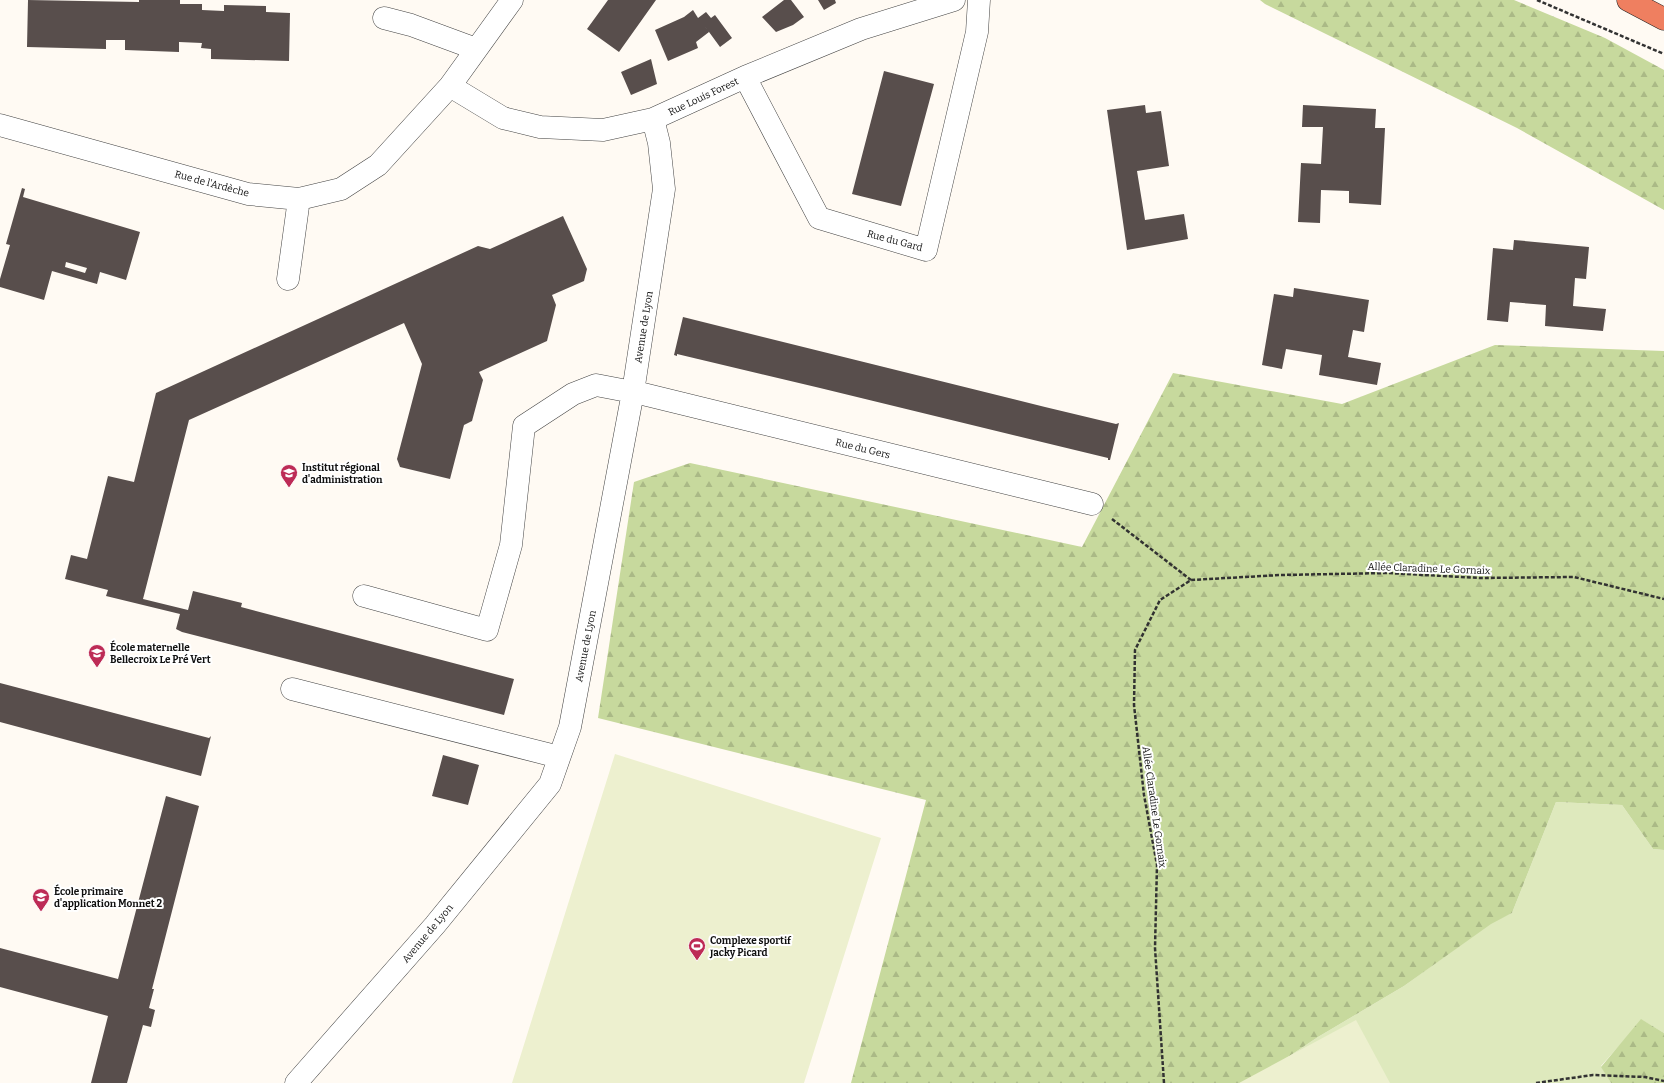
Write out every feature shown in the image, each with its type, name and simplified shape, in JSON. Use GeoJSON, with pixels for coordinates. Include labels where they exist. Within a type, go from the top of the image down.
{"type":"FeatureCollection","features":[{"type":"Feature","properties":{"kind":"highway"},"geometry":{"type":"LineString","coordinates":[[1628,0],[1664,19]]}},
{"type":"Feature","properties":{"kind":"street","name":"Rue de l'Ardèche"},"geometry":{"type":"LineString","coordinates":[[0,125],[248,194],[299,198],[341,189],[378,165],[450,86],[512,0]]}},
{"type":"Feature","properties":{"kind":"street","name":"Rue Louis Forest"},"geometry":{"type":"LineString","coordinates":[[450,86],[503,118],[540,127],[603,130],[653,119],[746,77],[861,30],[954,0]]}},
{"type":"Feature","properties":{"kind":"street","name":"Rue du Gard"},"geometry":{"type":"LineString","coordinates":[[746,77],[819,218],[926,250],[978,32],[980,0]]}},
{"type":"Feature","properties":{"kind":"street"},"geometry":{"type":"LineString","coordinates":[[384,18],[411,25],[476,50]]}},
{"type":"Feature","properties":{"kind":"street","name":"Avenue de Lyon"},"geometry":{"type":"LineString","coordinates":[[296,1083],[435,925],[550,784],[570,726],[633,392],[664,189],[659,143],[653,119]]}},
{"type":"Feature","properties":{"kind":"street"},"geometry":{"type":"LineString","coordinates":[[288,279],[299,198]]}},
{"type":"Feature","properties":{"kind":"street","name":"Rue du Gers"},"geometry":{"type":"LineString","coordinates":[[364,596],[487,630],[511,545],[524,426],[573,394],[596,385],[633,392],[1092,504]]}},
{"type":"Feature","properties":{"kind":"street"},"geometry":{"type":"LineString","coordinates":[[292,689],[559,758]]}},
{"type":"Feature","properties":{"kind":"path"},"geometry":{"type":"LineString","coordinates":[[1537,0],[1664,54]]}},
{"type":"Feature","properties":{"kind":"path"},"geometry":{"type":"LineString","coordinates":[[1092,504],[1191,580]]}},
{"type":"Feature","properties":{"kind":"path","name":"Allée Claradine Le Gornaix"},"geometry":{"type":"LineString","coordinates":[[1164,1083],[1155,948],[1157,865],[1144,795],[1134,705],[1135,650],[1160,600],[1191,580],[1280,575],[1388,573],[1480,578],[1574,577],[1664,599]]}},
{"type":"Feature","properties":{"kind":"path"},"geometry":{"type":"LineString","coordinates":[[1536,1083],[1593,1075],[1645,1077],[1664,1080]]}},
{"type":"Feature","properties":{"kind":"green space"},"geometry":{"type":"Polygon","coordinates":[[[1260,0],[1514,0],[1605,38],[1664,70],[1664,210],[1517,128],[1265,4],[1260,0]]]}},
{"type":"Feature","properties":{"kind":"green space"},"geometry":{"type":"Polygon","coordinates":[[[1495,345],[1664,351],[1664,850],[1653,849],[1622,805],[1556,802],[1512,913],[1491,924],[1404,986],[1318,1037],[1249,1083],[851,1083],[926,800],[598,718],[634,482],[690,463],[1082,547],[1173,373],[1342,404],[1495,345]]]}},
{"type":"Feature","properties":{"kind":"green space","name":"Complexe sportif Jacky Picard"},"geometry":{"type":"Polygon","coordinates":[[[615,754],[881,838],[804,1083],[512,1083],[615,754]]]}},
{"type":"Feature","properties":{"kind":"green space"},"geometry":{"type":"Polygon","coordinates":[[[1556,802],[1622,805],[1653,849],[1664,850],[1664,1033],[1642,1020],[1601,1066],[1611,1083],[1249,1083],[1318,1037],[1404,986],[1491,923],[1512,913],[1556,802]]]}},
{"type":"Feature","properties":{"kind":"green space"},"geometry":{"type":"Polygon","coordinates":[[[1641,1019],[1664,1033],[1664,1083],[1611,1083],[1601,1067],[1641,1019]]]}},
{"type":"Feature","properties":{"kind":"green space"},"geometry":{"type":"Polygon","coordinates":[[[1356,1020],[1390,1083],[1239,1083],[1356,1020]]]}},
{"type":"Feature","properties":{"kind":"building"},"geometry":{"type":"Polygon","coordinates":[[[28,0],[139,2],[139,0],[180,0],[180,4],[202,4],[202,10],[224,11],[224,5],[266,6],[266,12],[290,13],[289,61],[211,59],[211,49],[201,48],[202,43],[179,42],[179,52],[125,50],[125,40],[106,40],[106,49],[27,47],[28,0]]]}},
{"type":"Feature","properties":{"kind":"building"},"geometry":{"type":"Polygon","coordinates":[[[608,0],[656,0],[619,52],[587,29],[608,0]]]}},
{"type":"Feature","properties":{"kind":"building"},"geometry":{"type":"Polygon","coordinates":[[[784,0],[791,0],[804,17],[793,25],[776,32],[762,17],[784,0]]]}},
{"type":"Feature","properties":{"kind":"building"},"geometry":{"type":"Polygon","coordinates":[[[818,0],[835,0],[836,3],[824,10],[818,0]]]}},
{"type":"Feature","properties":{"kind":"building"},"geometry":{"type":"Polygon","coordinates":[[[693,10],[698,18],[706,12],[711,18],[715,15],[732,38],[720,47],[701,21],[709,32],[696,42],[698,48],[668,61],[655,30],[684,17],[693,10]]]}},
{"type":"Feature","properties":{"kind":"building"},"geometry":{"type":"Polygon","coordinates":[[[651,59],[657,84],[631,95],[621,72],[651,59]]]}},
{"type":"Feature","properties":{"kind":"building"},"geometry":{"type":"Polygon","coordinates":[[[884,71],[934,84],[901,206],[852,194],[884,71]]]}},
{"type":"Feature","properties":{"kind":"building"},"geometry":{"type":"Polygon","coordinates":[[[1145,105],[1146,113],[1161,111],[1169,166],[1137,171],[1145,220],[1184,214],[1188,239],[1127,250],[1107,110],[1145,105]]]}},
{"type":"Feature","properties":{"kind":"building"},"geometry":{"type":"Polygon","coordinates":[[[1303,105],[1376,109],[1375,128],[1385,128],[1381,205],[1349,203],[1349,191],[1321,190],[1320,223],[1298,222],[1301,163],[1321,164],[1323,127],[1302,127],[1303,105]]]}},
{"type":"Feature","properties":{"kind":"building"},"geometry":{"type":"Polygon","coordinates":[[[22,188],[25,189],[23,197],[140,232],[126,280],[100,272],[97,284],[52,271],[44,300],[0,287],[0,279],[10,245],[6,244],[22,188]],[[66,262],[65,267],[85,273],[87,268],[66,262]]]}},
{"type":"Feature","properties":{"kind":"building"},"geometry":{"type":"Polygon","coordinates":[[[563,216],[587,269],[584,281],[552,295],[556,305],[547,341],[479,372],[483,380],[472,421],[464,425],[450,479],[400,467],[397,459],[422,364],[404,323],[189,420],[143,599],[188,610],[193,591],[242,603],[241,607],[514,679],[504,715],[182,632],[176,629],[180,614],[106,596],[108,590],[65,579],[71,555],[87,559],[108,476],[134,482],[156,393],[478,246],[490,249],[563,216]]]}},
{"type":"Feature","properties":{"kind":"building"},"geometry":{"type":"Polygon","coordinates":[[[1514,240],[1589,247],[1586,279],[1575,278],[1573,306],[1606,309],[1603,331],[1545,326],[1546,305],[1510,302],[1508,322],[1487,320],[1493,248],[1513,250],[1514,240]]]}},
{"type":"Feature","properties":{"kind":"building"},"geometry":{"type":"Polygon","coordinates":[[[1294,288],[1369,300],[1364,332],[1353,330],[1348,357],[1381,363],[1377,385],[1319,375],[1322,355],[1286,349],[1282,369],[1262,365],[1274,294],[1293,297],[1294,288]]]}},
{"type":"Feature","properties":{"kind":"building"},"geometry":{"type":"Polygon","coordinates":[[[683,317],[1045,407],[1116,424],[1119,423],[1110,460],[1108,460],[1108,458],[820,388],[677,354],[677,356],[674,355],[683,317]]]}},
{"type":"Feature","properties":{"kind":"building"},"geometry":{"type":"Polygon","coordinates":[[[0,683],[209,738],[211,736],[201,776],[0,722],[0,683]]]}},
{"type":"Feature","properties":{"kind":"building"},"geometry":{"type":"Polygon","coordinates":[[[443,755],[479,765],[468,805],[432,796],[443,755]]]}},
{"type":"Feature","properties":{"kind":"building"},"geometry":{"type":"Polygon","coordinates":[[[166,796],[199,806],[152,989],[154,989],[149,1008],[155,1010],[151,1027],[143,1025],[127,1083],[91,1083],[108,1016],[0,987],[0,948],[118,979],[166,796]]]}},
{"type":"Feature","properties":{"kind":"place","name":"Institut régional d'administration"},"geometry":{"type":"Point","coordinates":[289,488]}},
{"type":"Feature","properties":{"kind":"place","name":"École maternelle Bellecroix Le Pré Vert"},"geometry":{"type":"Point","coordinates":[97,668]}},
{"type":"Feature","properties":{"kind":"place","name":"École primaire d'application Monnet 2"},"geometry":{"type":"Point","coordinates":[41,912]}},
{"type":"Feature","properties":{"kind":"place","name":"Complexe sportif Jacky Picard"},"geometry":{"type":"Point","coordinates":[697,961]}}]}
